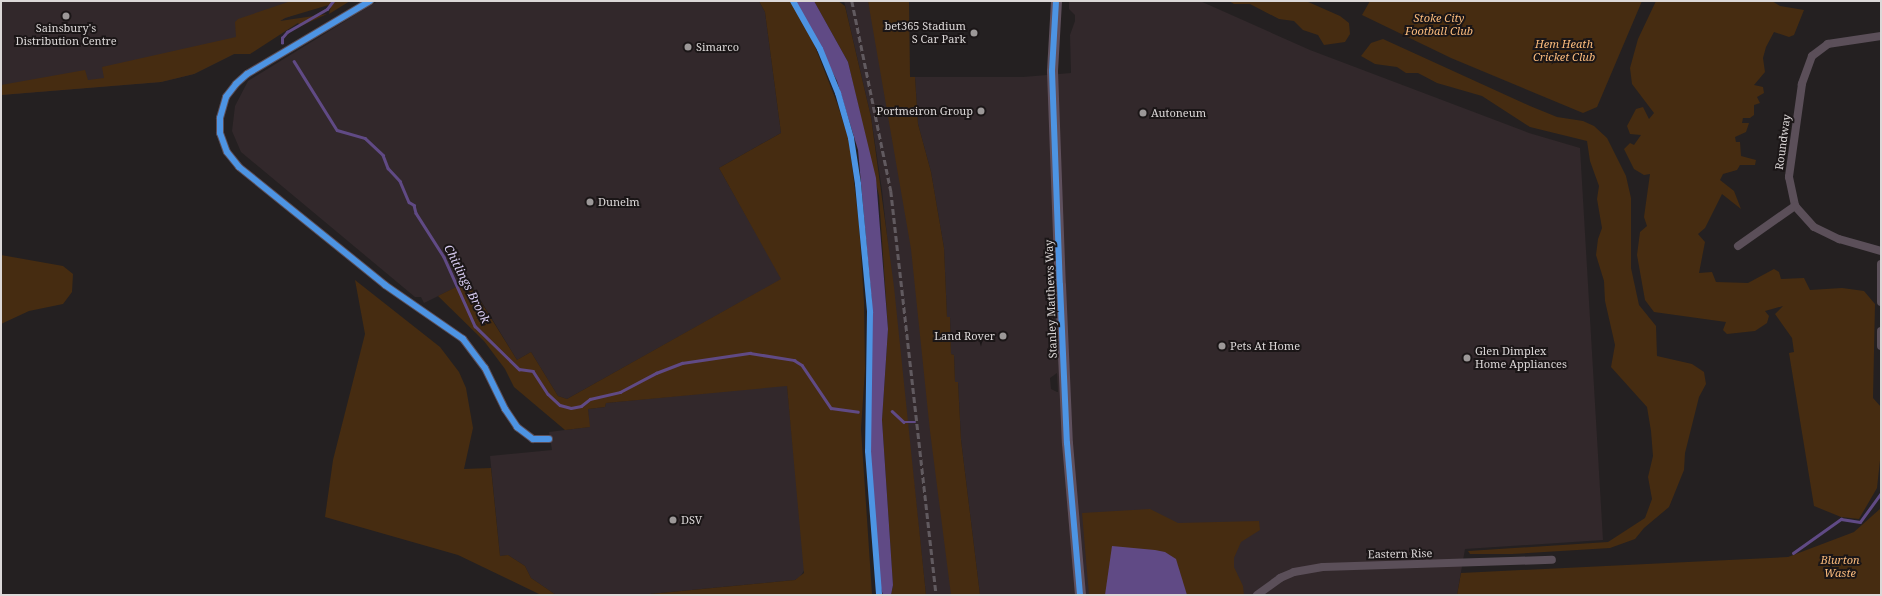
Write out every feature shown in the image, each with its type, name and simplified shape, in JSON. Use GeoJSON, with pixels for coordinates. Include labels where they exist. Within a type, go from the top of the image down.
{"type":"FeatureCollection","features":[{"type":"Feature","properties":{"kind":"main road","name":"Stanley Matthews Way"},"geometry":{"type":"LineString","coordinates":[[1056,1],[1052,71],[1060,285],[1068,443],[1080,595]]}},
{"type":"Feature","properties":{"kind":"street"},"geometry":{"type":"LineString","coordinates":[[370,1],[247,74],[233,87],[222,107],[220,118],[220,133],[227,152],[239,167],[379,280],[463,339],[485,368],[505,409],[517,427],[533,439],[549,439]]}},
{"type":"Feature","properties":{"kind":"street","name":"Roundway"},"geometry":{"type":"LineString","coordinates":[[1881,36],[1828,44],[1819,49],[1808,63],[1802,84],[1789,167],[1789,188],[1795,206],[1814,227],[1881,251]]}},
{"type":"Feature","properties":{"kind":"street"},"geometry":{"type":"LineString","coordinates":[[1738,246],[1795,206]]}},
{"type":"Feature","properties":{"kind":"street"},"geometry":{"type":"LineString","coordinates":[[1880,299],[1881,264]]}},
{"type":"Feature","properties":{"kind":"street"},"geometry":{"type":"LineString","coordinates":[[1881,331],[1881,346]]}},
{"type":"Feature","properties":{"kind":"street","name":"Eastern Rise"},"geometry":{"type":"LineString","coordinates":[[1257,595],[1280,578],[1294,572],[1323,567],[1552,560]]}},
{"type":"Feature","properties":{"kind":"shaded area","name":"Sainsbury's Distribution Centre"},"geometry":{"type":"Polygon","coordinates":[[[1,1],[335,1],[285,18],[262,32],[234,54],[194,74],[161,82],[1,95],[1,1]]]}},
{"type":"Feature","properties":{"kind":"shaded area"},"geometry":{"type":"Polygon","coordinates":[[[378,1],[759,1],[765,12],[781,133],[719,168],[782,279],[567,399],[558,396],[531,352],[517,360],[469,281],[424,303],[421,297],[415,297],[241,152],[232,131],[235,106],[248,81],[378,1]]]}},
{"type":"Feature","properties":{"kind":"shaded area"},"geometry":{"type":"Polygon","coordinates":[[[796,1],[814,1],[848,62],[876,178],[888,329],[882,420],[893,585],[891,595],[883,595],[880,585],[874,517],[869,423],[872,304],[858,150],[837,81],[796,1]]]}},
{"type":"Feature","properties":{"kind":"shaded area"},"geometry":{"type":"Polygon","coordinates":[[[844,1],[868,1],[898,128],[953,595],[926,595],[882,190],[871,117],[844,1]]]}},
{"type":"Feature","properties":{"kind":"shaded area"},"geometry":{"type":"Polygon","coordinates":[[[1069,1],[1200,1],[1310,50],[1529,133],[1580,148],[1603,540],[1465,549],[1457,595],[980,595],[961,440],[958,382],[955,382],[954,355],[951,354],[950,317],[947,317],[944,248],[931,172],[918,124],[915,77],[1023,77],[1071,73],[1070,35],[1075,21],[1075,15],[1069,9],[1069,1]],[[1057,373],[1050,378],[1051,389],[1058,392],[1057,373]]]}},
{"type":"Feature","properties":{"kind":"shaded area"},"geometry":{"type":"Polygon","coordinates":[[[787,385],[805,569],[800,577],[795,580],[640,595],[556,595],[531,578],[525,566],[508,555],[500,556],[490,456],[552,450],[549,432],[589,427],[588,409],[605,407],[606,403],[787,385]]]}},
{"type":"Feature","properties":{"kind":"shaded area"},"geometry":{"type":"Polygon","coordinates":[[[1112,546],[1165,552],[1176,559],[1187,595],[1105,595],[1112,546]]]}},
{"type":"Feature","properties":{"kind":"green space"},"geometry":{"type":"Polygon","coordinates":[[[291,1],[331,1],[332,4],[285,18],[280,21],[327,14],[301,26],[298,23],[250,54],[234,54],[194,74],[161,82],[1,95],[1,85],[85,70],[88,80],[104,78],[102,67],[236,37],[235,22],[238,19],[291,1]]]}},
{"type":"Feature","properties":{"kind":"green space"},"geometry":{"type":"Polygon","coordinates":[[[336,1],[350,1],[329,14],[331,6],[336,1]]]}},
{"type":"Feature","properties":{"kind":"green space"},"geometry":{"type":"Polygon","coordinates":[[[759,1],[790,1],[794,7],[814,44],[837,103],[849,140],[859,224],[864,302],[865,369],[861,429],[872,594],[640,595],[795,580],[804,573],[787,386],[606,403],[605,407],[588,409],[590,427],[565,430],[514,387],[505,369],[484,341],[438,296],[468,281],[517,360],[531,352],[558,396],[567,399],[781,279],[719,168],[781,133],[765,12],[759,1]]]}},
{"type":"Feature","properties":{"kind":"green space"},"geometry":{"type":"Polygon","coordinates":[[[814,1],[838,1],[845,6],[871,117],[894,287],[926,595],[891,595],[893,585],[882,420],[888,329],[879,196],[848,62],[814,1]]]}},
{"type":"Feature","properties":{"kind":"green space"},"geometry":{"type":"Polygon","coordinates":[[[868,1],[909,1],[910,77],[915,77],[918,124],[931,172],[944,248],[947,317],[950,317],[951,354],[954,355],[955,382],[958,382],[961,440],[980,595],[951,595],[930,431],[911,249],[868,1]]]}},
{"type":"Feature","properties":{"kind":"green space"},"geometry":{"type":"Polygon","coordinates":[[[1229,1],[1306,1],[1340,16],[1349,23],[1350,34],[1345,42],[1324,45],[1318,35],[1303,30],[1294,21],[1279,19],[1250,4],[1234,4],[1229,1]]]}},
{"type":"Feature","properties":{"kind":"green space","name":"Hem Heath Cricket Club"},"geometry":{"type":"Polygon","coordinates":[[[1370,1],[1642,1],[1597,107],[1583,113],[1451,58],[1362,15],[1370,1]]]}},
{"type":"Feature","properties":{"kind":"green space"},"geometry":{"type":"Polygon","coordinates":[[[1656,1],[1772,1],[1780,6],[1804,10],[1794,35],[1789,37],[1774,32],[1766,47],[1763,58],[1765,72],[1754,85],[1763,87],[1764,93],[1757,97],[1760,103],[1754,105],[1754,115],[1750,118],[1743,118],[1742,123],[1749,123],[1746,132],[1735,137],[1736,142],[1740,142],[1741,156],[1756,160],[1755,165],[1740,165],[1737,170],[1723,174],[1720,180],[1734,191],[1741,209],[1722,194],[1705,228],[1698,234],[1705,242],[1699,273],[1712,272],[1716,282],[1748,283],[1774,269],[1779,272],[1781,279],[1804,278],[1810,290],[1842,288],[1864,291],[1875,304],[1873,398],[1881,407],[1881,451],[1877,488],[1859,519],[1841,517],[1814,506],[1789,353],[1794,352],[1792,338],[1775,314],[1783,306],[1765,311],[1769,316],[1767,323],[1755,331],[1727,334],[1723,330],[1726,322],[1654,312],[1645,300],[1637,255],[1640,232],[1647,226],[1644,217],[1650,174],[1644,175],[1634,169],[1624,149],[1630,143],[1634,145],[1641,135],[1630,134],[1627,126],[1636,109],[1643,107],[1649,119],[1654,113],[1632,84],[1630,68],[1638,39],[1656,1]]]}},
{"type":"Feature","properties":{"kind":"green space"},"geometry":{"type":"Polygon","coordinates":[[[1383,39],[1530,106],[1557,117],[1583,121],[1594,126],[1607,138],[1626,176],[1631,198],[1631,268],[1639,305],[1656,326],[1657,356],[1692,364],[1704,372],[1706,384],[1699,397],[1685,453],[1684,470],[1669,507],[1644,528],[1635,539],[1610,548],[1512,554],[1470,554],[1468,551],[1608,542],[1645,518],[1652,499],[1648,477],[1653,456],[1651,431],[1647,407],[1611,367],[1615,345],[1605,301],[1604,281],[1596,255],[1598,239],[1602,228],[1597,199],[1599,186],[1590,161],[1587,141],[1530,127],[1482,96],[1437,83],[1418,73],[1406,73],[1397,67],[1375,64],[1361,56],[1371,43],[1383,39]]]}},
{"type":"Feature","properties":{"kind":"green space"},"geometry":{"type":"Polygon","coordinates":[[[1,255],[63,266],[73,274],[72,292],[63,304],[29,311],[1,324],[1,255]]]}},
{"type":"Feature","properties":{"kind":"green space"},"geometry":{"type":"Polygon","coordinates":[[[355,280],[440,347],[459,372],[466,388],[473,428],[464,469],[491,468],[500,556],[508,555],[525,566],[531,578],[556,595],[541,595],[458,555],[325,517],[333,460],[365,334],[355,280]]]}},
{"type":"Feature","properties":{"kind":"green space","name":"Blurton Waste"},"geometry":{"type":"Polygon","coordinates":[[[1881,508],[1881,595],[1457,595],[1461,573],[1788,557],[1854,532],[1881,508]]]}},
{"type":"Feature","properties":{"kind":"green space"},"geometry":{"type":"Polygon","coordinates":[[[1150,509],[1178,523],[1259,521],[1260,530],[1241,542],[1234,558],[1234,567],[1243,586],[1244,595],[1089,595],[1082,513],[1150,509]]]}},
{"type":"Feature","properties":{"kind":"waterway","name":"Chitlings Brook"},"geometry":{"type":"LineString","coordinates":[[282,43],[282,38],[287,32],[327,9],[333,1]]}},
{"type":"Feature","properties":{"kind":"waterway","name":"Chitlings Brook"},"geometry":{"type":"LineString","coordinates":[[294,61],[337,130],[365,138],[383,155],[388,168],[400,181],[409,202],[414,205],[416,213],[444,257],[475,326],[519,369],[533,371],[548,394],[560,405],[571,408],[581,406],[590,399],[620,392],[656,373],[682,363],[750,353],[794,360],[802,365],[831,408],[858,412]]}},
{"type":"Feature","properties":{"kind":"waterway"},"geometry":{"type":"LineString","coordinates":[[892,411],[904,422],[915,422]]}},
{"type":"Feature","properties":{"kind":"waterway"},"geometry":{"type":"LineString","coordinates":[[1793,553],[1841,519],[1860,522],[1881,493]]}},
{"type":"Feature","properties":{"kind":"railway"},"geometry":{"type":"LineString","coordinates":[[852,1],[891,191],[936,595]]}},
{"type":"Feature","properties":{"kind":"cycle path"},"geometry":{"type":"LineString","coordinates":[[370,1],[247,74],[236,84],[226,97],[220,118],[220,133],[227,152],[239,167],[385,285],[463,339],[485,368],[505,409],[517,427],[533,439],[549,439]]}},
{"type":"Feature","properties":{"kind":"cycle path"},"geometry":{"type":"LineString","coordinates":[[793,1],[820,49],[838,93],[851,138],[858,184],[870,312],[868,451],[879,595]]}},
{"type":"Feature","properties":{"kind":"cycle path"},"geometry":{"type":"LineString","coordinates":[[1056,1],[1052,71],[1060,285],[1067,443],[1080,595]]}},
{"type":"Feature","properties":{"kind":"place","name":"Sainsbury's Distribution Centre"},"geometry":{"type":"Point","coordinates":[66,16]}},
{"type":"Feature","properties":{"kind":"place","name":"bet365 Stadium S Car Park"},"geometry":{"type":"Point","coordinates":[974,33]}},
{"type":"Feature","properties":{"kind":"place","name":"Simarco"},"geometry":{"type":"Point","coordinates":[688,47]}},
{"type":"Feature","properties":{"kind":"place","name":"Portmeiron Group"},"geometry":{"type":"Point","coordinates":[981,111]}},
{"type":"Feature","properties":{"kind":"place","name":"Autoneum"},"geometry":{"type":"Point","coordinates":[1143,113]}},
{"type":"Feature","properties":{"kind":"place","name":"Dunelm"},"geometry":{"type":"Point","coordinates":[590,202]}},
{"type":"Feature","properties":{"kind":"place","name":"Land Rover"},"geometry":{"type":"Point","coordinates":[1003,336]}},
{"type":"Feature","properties":{"kind":"place","name":"Pets At Home"},"geometry":{"type":"Point","coordinates":[1222,346]}},
{"type":"Feature","properties":{"kind":"place","name":"Glen Dimplex Home Appliances"},"geometry":{"type":"Point","coordinates":[1467,358]}},
{"type":"Feature","properties":{"kind":"place","name":"DSV"},"geometry":{"type":"Point","coordinates":[673,520]}},
{"type":"Feature","properties":{"kind":"park label","name":"Stoke City Football Club"},"geometry":{"type":"Point","coordinates":[1439,25]}}]}
